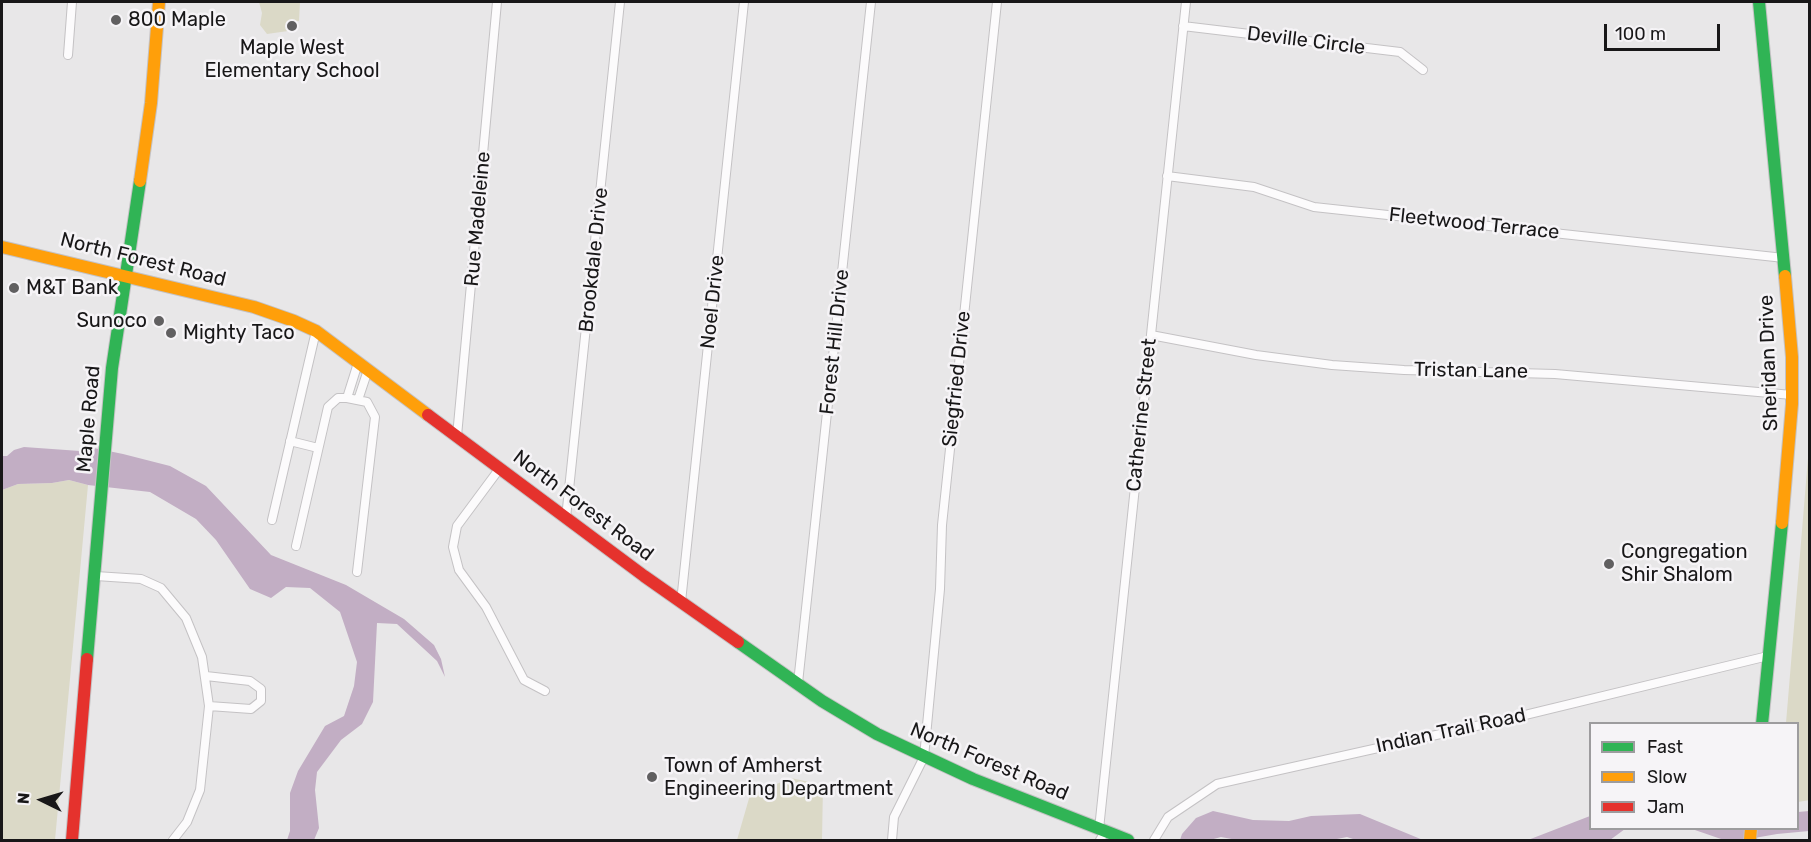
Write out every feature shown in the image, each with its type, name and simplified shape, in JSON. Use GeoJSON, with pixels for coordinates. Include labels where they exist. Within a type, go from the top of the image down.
{"type":"FeatureCollection","features":[{"type":"Feature","properties":{"kind":"main road","name":"Maple Road"},"geometry":{"type":"LineString","coordinates":[[72,840],[112,368],[151,104],[159,2]]}},
{"type":"Feature","properties":{"kind":"main road","name":"Sheridan Drive"},"geometry":{"type":"LineString","coordinates":[[1759,2],[1792,357],[1790,452],[1762,722]]}},
{"type":"Feature","properties":{"kind":"main road","name":"North Forest Road"},"geometry":{"type":"LineString","coordinates":[[2,247],[254,307],[316,331],[681,602],[798,683],[877,734],[973,779],[1101,834],[1128,840]]}},
{"type":"Feature","properties":{"kind":"street"},"geometry":{"type":"LineString","coordinates":[[68,55],[72,2]]}},
{"type":"Feature","properties":{"kind":"street","name":"Rue Madeleine"},"geometry":{"type":"LineString","coordinates":[[457,436],[497,2]]}},
{"type":"Feature","properties":{"kind":"street","name":"Brookdale Drive"},"geometry":{"type":"LineString","coordinates":[[566,518],[620,2]]}},
{"type":"Feature","properties":{"kind":"street","name":"Noel Drive"},"geometry":{"type":"LineString","coordinates":[[681,602],[744,2]]}},
{"type":"Feature","properties":{"kind":"street","name":"Forest Hill Drive"},"geometry":{"type":"LineString","coordinates":[[798,683],[871,2]]}},
{"type":"Feature","properties":{"kind":"street","name":"Siegfried Drive"},"geometry":{"type":"LineString","coordinates":[[924,757],[940,589],[942,525],[997,2]]}},
{"type":"Feature","properties":{"kind":"street","name":"Catherine Street"},"geometry":{"type":"LineString","coordinates":[[1101,834],[1186,2]]}},
{"type":"Feature","properties":{"kind":"street","name":"Deville Circle"},"geometry":{"type":"LineString","coordinates":[[1183,26],[1400,52],[1423,70]]}},
{"type":"Feature","properties":{"kind":"street","name":"Fleetwood Terrace"},"geometry":{"type":"LineString","coordinates":[[1167,176],[1254,187],[1314,207],[1784,258]]}},
{"type":"Feature","properties":{"kind":"street"},"geometry":{"type":"LineString","coordinates":[[272,520],[316,331]]}},
{"type":"Feature","properties":{"kind":"street","name":"Tristan Lane"},"geometry":{"type":"LineString","coordinates":[[1151,335],[1256,355],[1332,365],[1404,370],[1555,374],[1792,395]]}},
{"type":"Feature","properties":{"kind":"street"},"geometry":{"type":"LineString","coordinates":[[348,398],[363,367]]}},
{"type":"Feature","properties":{"kind":"street"},"geometry":{"type":"LineString","coordinates":[[358,400],[363,367]]}},
{"type":"Feature","properties":{"kind":"street"},"geometry":{"type":"LineString","coordinates":[[296,546],[328,407],[338,398],[367,402],[375,417],[357,572]]}},
{"type":"Feature","properties":{"kind":"street"},"geometry":{"type":"LineString","coordinates":[[290,441],[318,448]]}},
{"type":"Feature","properties":{"kind":"street"},"geometry":{"type":"LineString","coordinates":[[500,468],[457,526],[453,548],[459,570],[486,608],[524,680],[545,692]]}},
{"type":"Feature","properties":{"kind":"street"},"geometry":{"type":"LineString","coordinates":[[96,576],[141,579],[162,588],[178,606],[193,630],[202,657],[209,706],[200,790],[187,822],[173,840]]}},
{"type":"Feature","properties":{"kind":"street","name":"Indian Trail Road"},"geometry":{"type":"LineString","coordinates":[[1154,840],[1168,817],[1217,784],[1521,716],[1768,656]]}},
{"type":"Feature","properties":{"kind":"street"},"geometry":{"type":"LineString","coordinates":[[206,676],[250,681],[261,690],[261,701],[251,709],[209,706]]}},
{"type":"Feature","properties":{"kind":"street"},"geometry":{"type":"LineString","coordinates":[[892,840],[894,817],[924,757]]}},
{"type":"Feature","properties":{"kind":"shaded area"},"geometry":{"type":"Polygon","coordinates":[[[259,2],[300,2],[299,21],[286,22],[288,31],[267,34],[260,25],[262,13],[259,2]]]}},
{"type":"Feature","properties":{"kind":"shaded area"},"geometry":{"type":"Polygon","coordinates":[[[84,446],[170,466],[206,486],[271,555],[346,585],[404,619],[434,645],[441,659],[445,677],[437,661],[397,624],[377,623],[373,702],[362,724],[341,740],[317,772],[315,790],[319,828],[314,840],[287,840],[290,831],[290,793],[298,771],[325,726],[344,716],[354,686],[357,662],[340,612],[310,588],[286,587],[271,598],[250,589],[216,540],[196,519],[150,492],[88,485],[69,480],[18,484],[2,490],[2,456],[7,456],[14,450],[24,447],[80,451],[84,446]]]}},
{"type":"Feature","properties":{"kind":"shaded area"},"geometry":{"type":"Polygon","coordinates":[[[1809,446],[1810,800],[1799,802],[1799,722],[1786,722],[1809,446]]]}},
{"type":"Feature","properties":{"kind":"shaded area"},"geometry":{"type":"Polygon","coordinates":[[[69,480],[88,485],[55,840],[2,840],[2,490],[18,484],[69,480]]]}},
{"type":"Feature","properties":{"kind":"shaded area"},"geometry":{"type":"Polygon","coordinates":[[[791,778],[823,785],[822,840],[737,840],[750,795],[791,778]]]}},
{"type":"Feature","properties":{"kind":"shaded area"},"geometry":{"type":"Polygon","coordinates":[[[1213,811],[1253,820],[1289,821],[1311,816],[1360,814],[1423,840],[1356,840],[1347,837],[1332,840],[1237,840],[1221,837],[1210,840],[1180,840],[1182,834],[1196,818],[1213,811]]]}},
{"type":"Feature","properties":{"kind":"shaded area"},"geometry":{"type":"Polygon","coordinates":[[[1809,811],[1809,831],[1743,840],[1724,840],[1695,830],[1799,830],[1799,812],[1809,811]]]}},
{"type":"Feature","properties":{"kind":"shaded area"},"geometry":{"type":"Polygon","coordinates":[[[1589,816],[1589,830],[1624,830],[1610,840],[1528,840],[1589,816]]]}},
{"type":"Feature","properties":{"kind":"traffic: fast"},"geometry":{"type":"LineString","coordinates":[[1759,2],[1785,276]]}},
{"type":"Feature","properties":{"kind":"traffic: fast"},"geometry":{"type":"LineString","coordinates":[[87,659],[112,368],[140,181]]}},
{"type":"Feature","properties":{"kind":"traffic: fast"},"geometry":{"type":"LineString","coordinates":[[1762,722],[1782,523]]}},
{"type":"Feature","properties":{"kind":"traffic: fast"},"geometry":{"type":"LineString","coordinates":[[738,642],[822,701],[877,734],[973,779],[1128,840]]}},
{"type":"Feature","properties":{"kind":"traffic: slow"},"geometry":{"type":"LineString","coordinates":[[140,181],[151,103],[159,2]]}},
{"type":"Feature","properties":{"kind":"traffic: slow"},"geometry":{"type":"LineString","coordinates":[[2,247],[254,307],[294,321],[316,331],[428,415]]}},
{"type":"Feature","properties":{"kind":"traffic: slow"},"geometry":{"type":"LineString","coordinates":[[1782,523],[1792,404],[1792,357],[1785,276]]}},
{"type":"Feature","properties":{"kind":"traffic: slow"},"geometry":{"type":"LineString","coordinates":[[1750,840],[1751,830]]}},
{"type":"Feature","properties":{"kind":"traffic: jam"},"geometry":{"type":"LineString","coordinates":[[428,415],[644,576],[738,642]]}},
{"type":"Feature","properties":{"kind":"traffic: jam"},"geometry":{"type":"LineString","coordinates":[[72,840],[87,659]]}},
{"type":"Feature","properties":{"kind":"place","name":"800 Maple"},"geometry":{"type":"Point","coordinates":[116,20]}},
{"type":"Feature","properties":{"kind":"place","name":"Maple West Elementary School"},"geometry":{"type":"Point","coordinates":[292,26]}},
{"type":"Feature","properties":{"kind":"place","name":"M&T Bank"},"geometry":{"type":"Point","coordinates":[14,288]}},
{"type":"Feature","properties":{"kind":"place","name":"Sunoco"},"geometry":{"type":"Point","coordinates":[159,321]}},
{"type":"Feature","properties":{"kind":"place","name":"Mighty Taco"},"geometry":{"type":"Point","coordinates":[171,333]}},
{"type":"Feature","properties":{"kind":"place","name":"Congregation Shir Shalom"},"geometry":{"type":"Point","coordinates":[1609,564]}},
{"type":"Feature","properties":{"kind":"place","name":"Town of Amherst Engineering Department"},"geometry":{"type":"Point","coordinates":[652,777]}}]}
